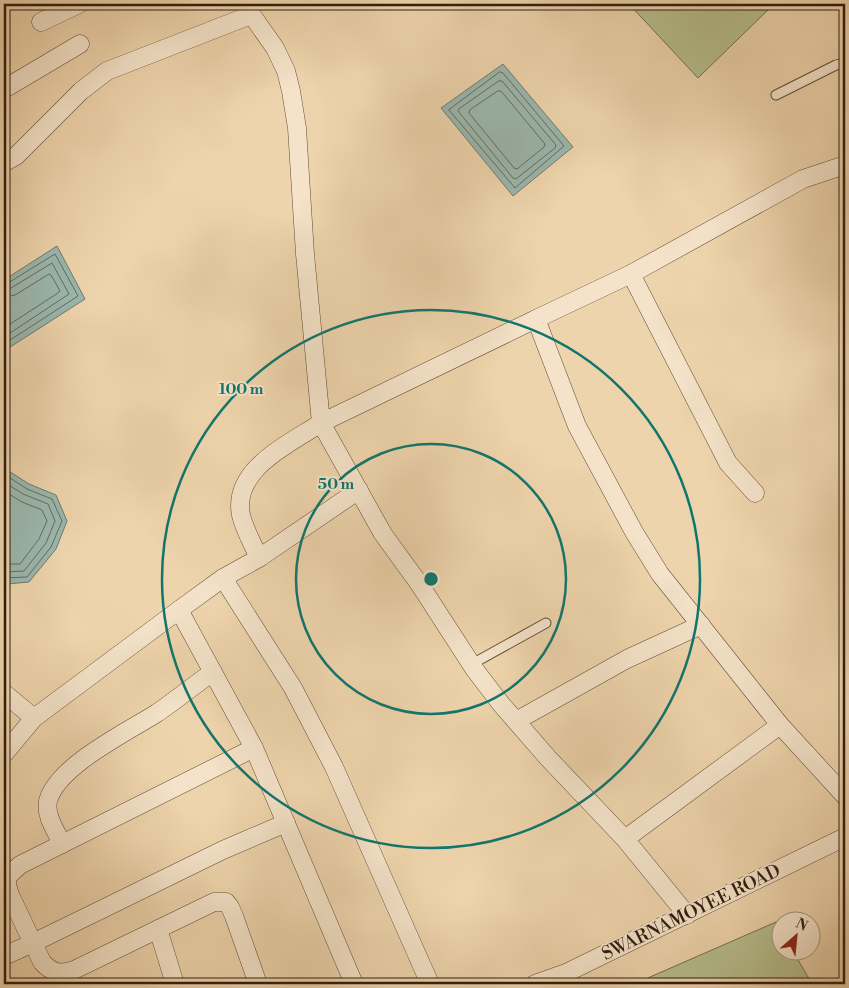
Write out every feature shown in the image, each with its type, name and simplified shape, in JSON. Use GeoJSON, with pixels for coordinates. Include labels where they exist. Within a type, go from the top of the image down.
{"type":"FeatureCollection","features":[{"type":"Feature","properties":{"kind":"street"},"geometry":{"type":"LineString","coordinates":[[40,22],[79,4]]}},
{"type":"Feature","properties":{"kind":"street"},"geometry":{"type":"LineString","coordinates":[[4,159],[8,161],[16,156],[81,91],[107,71],[248,10],[275,48],[286,71],[291,91],[297,128],[305,254],[321,423],[384,534],[472,664],[516,721],[548,758],[625,839],[687,915]]}},
{"type":"Feature","properties":{"kind":"street"},"geometry":{"type":"LineString","coordinates":[[4,89],[80,44]]}},
{"type":"Feature","properties":{"kind":"street"},"geometry":{"type":"LineString","coordinates":[[259,558],[241,517],[241,497],[244,486],[252,472],[269,457],[321,423],[631,274],[803,179],[845,165]]}},
{"type":"Feature","properties":{"kind":"street"},"geometry":{"type":"LineString","coordinates":[[631,274],[728,463],[755,494]]}},
{"type":"Feature","properties":{"kind":"street"},"geometry":{"type":"LineString","coordinates":[[536,319],[577,426],[634,532],[660,574],[780,725],[845,796]]}},
{"type":"Feature","properties":{"kind":"street"},"geometry":{"type":"LineString","coordinates":[[4,754],[34,718],[179,610],[223,578],[259,558],[359,490]]}},
{"type":"Feature","properties":{"kind":"street"},"geometry":{"type":"LineString","coordinates":[[223,578],[293,688],[334,767],[430,984]]}},
{"type":"Feature","properties":{"kind":"street"},"geometry":{"type":"LineString","coordinates":[[179,610],[254,748],[354,984]]}},
{"type":"Feature","properties":{"kind":"street"},"geometry":{"type":"LineString","coordinates":[[516,721],[627,658],[701,625]]}},
{"type":"Feature","properties":{"kind":"street"},"geometry":{"type":"LineString","coordinates":[[62,844],[49,818],[48,802],[55,785],[77,763],[159,711],[213,672]]}},
{"type":"Feature","properties":{"kind":"street"},"geometry":{"type":"LineString","coordinates":[[4,692],[34,718]]}},
{"type":"Feature","properties":{"kind":"street"},"geometry":{"type":"LineString","coordinates":[[625,839],[780,725]]}},
{"type":"Feature","properties":{"kind":"street"},"geometry":{"type":"LineString","coordinates":[[254,748],[20,865],[7,878],[7,886],[10,896],[46,966],[57,973],[64,974],[214,902],[226,902],[234,916],[258,984]]}},
{"type":"Feature","properties":{"kind":"street"},"geometry":{"type":"LineString","coordinates":[[4,956],[223,850],[286,823]]}},
{"type":"Feature","properties":{"kind":"street","name":"SWARNAMOYEE ROAD"},"geometry":{"type":"LineString","coordinates":[[535,984],[566,974],[845,837]]}},
{"type":"Feature","properties":{"kind":"street"},"geometry":{"type":"LineString","coordinates":[[158,929],[176,984]]}},
{"type":"Feature","properties":{"kind":"lane"},"geometry":{"type":"LineString","coordinates":[[776,95],[836,65],[845,63]]}},
{"type":"Feature","properties":{"kind":"lane"},"geometry":{"type":"LineString","coordinates":[[472,664],[546,623]]}},
{"type":"Feature","properties":{"kind":"green space"},"geometry":{"type":"Polygon","coordinates":[[[629,4],[774,4],[698,78],[629,4]]]}},
{"type":"Feature","properties":{"kind":"green space"},"geometry":{"type":"Polygon","coordinates":[[[772,924],[772,960],[798,960],[812,984],[634,984],[772,924]]]}},
{"type":"Feature","properties":{"kind":"water"},"geometry":{"type":"Polygon","coordinates":[[[503,64],[573,147],[513,196],[441,108],[503,64]]]}},
{"type":"Feature","properties":{"kind":"water"},"geometry":{"type":"Polygon","coordinates":[[[57,246],[85,299],[4,351],[4,280],[57,246]]]}},
{"type":"Feature","properties":{"kind":"water"},"geometry":{"type":"Polygon","coordinates":[[[4,468],[29,484],[56,495],[67,521],[56,549],[29,582],[7,584],[4,580],[4,468]]]}}]}
